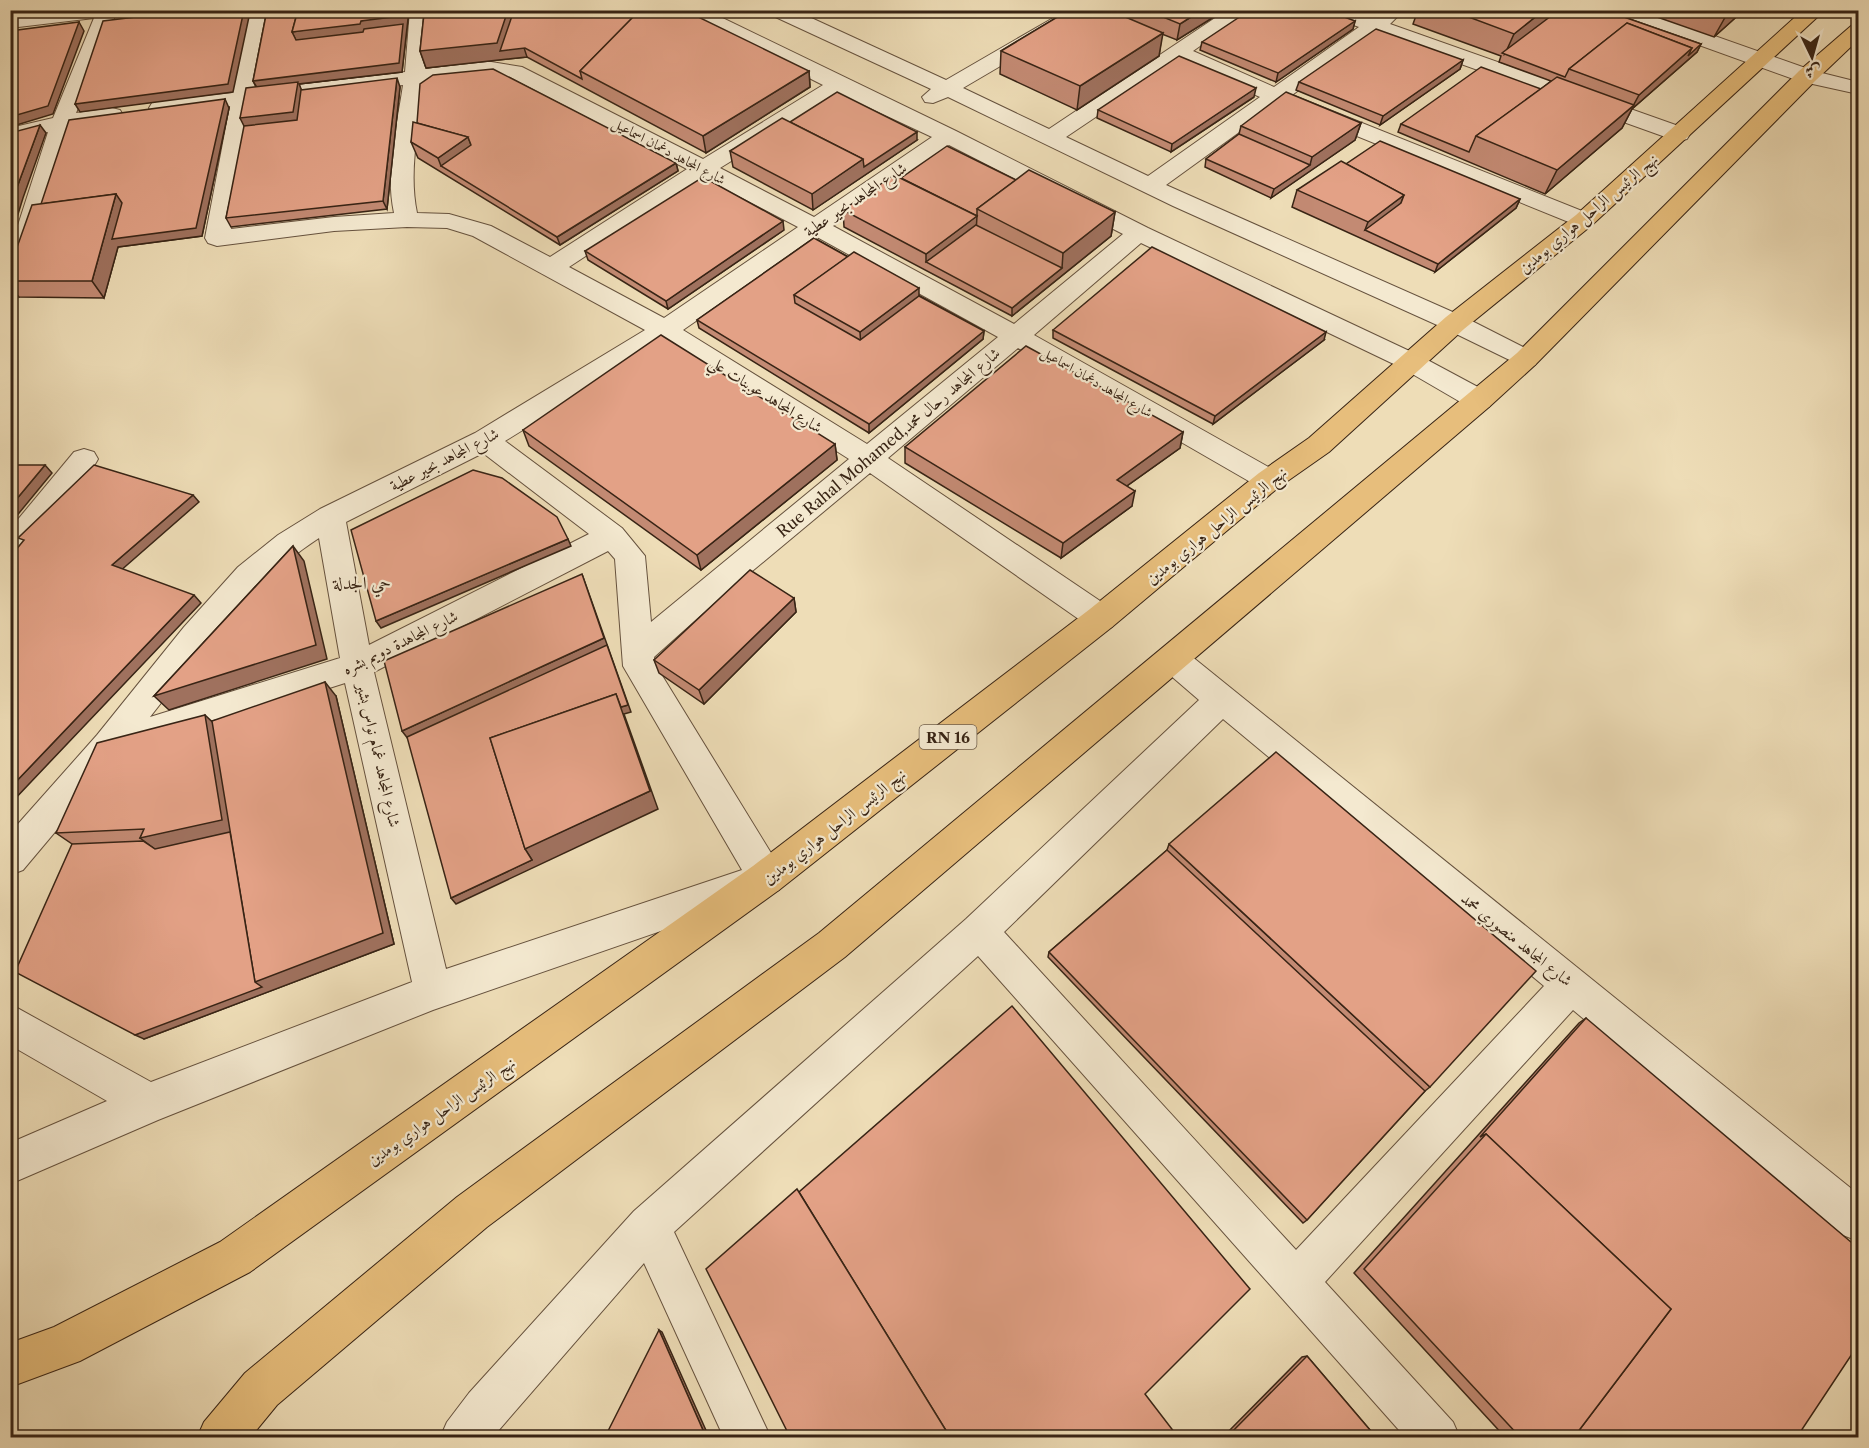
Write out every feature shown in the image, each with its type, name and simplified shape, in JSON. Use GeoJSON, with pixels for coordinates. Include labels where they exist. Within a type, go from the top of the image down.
{"type":"FeatureCollection","features":[{"type":"Feature","properties":{"kind":"main road","name":"نهج الرئيس الراحل هواري بومدين"},"geometry":{"type":"LineString","coordinates":[[10,1365],[64,1345],[236,1257],[766,878],[1101,618],[1269,480],[1319,446],[1455,324],[1584,220],[1815,10]]}},
{"type":"Feature","properties":{"kind":"main road"},"geometry":{"type":"LineString","coordinates":[[220,1437],[261,1389],[472,1212],[832,945],[1174,660],[1479,400],[1526,359],[1807,75],[1858,30]]}},
{"type":"Feature","properties":{"kind":"street"},"geometry":{"type":"LineString","coordinates":[[10,22],[114,10]]}},
{"type":"Feature","properties":{"kind":"street"},"geometry":{"type":"LineString","coordinates":[[243,97],[258,10]]}},
{"type":"Feature","properties":{"kind":"street"},"geometry":{"type":"LineString","coordinates":[[407,220],[401,192],[401,174],[415,77],[420,10]]}},
{"type":"Feature","properties":{"kind":"street"},"geometry":{"type":"LineString","coordinates":[[689,10],[839,85],[948,136],[1138,232],[1411,362],[1479,400]]}},
{"type":"Feature","properties":{"kind":"street"},"geometry":{"type":"LineString","coordinates":[[776,10],[948,89],[1149,186],[1455,324],[1526,359]]}},
{"type":"Feature","properties":{"kind":"street"},"geometry":{"type":"LineString","coordinates":[[901,115],[1082,10]]}},
{"type":"Feature","properties":{"kind":"street"},"geometry":{"type":"LineString","coordinates":[[1050,138],[1241,10]]}},
{"type":"Feature","properties":{"kind":"street"},"geometry":{"type":"LineString","coordinates":[[1330,10],[1679,134]]}},
{"type":"Feature","properties":{"kind":"street"},"geometry":{"type":"LineString","coordinates":[[1149,186],[1396,10]]}},
{"type":"Feature","properties":{"kind":"street"},"geometry":{"type":"LineString","coordinates":[[1620,10],[1759,60],[1858,88]]}},
{"type":"Feature","properties":{"kind":"street"},"geometry":{"type":"LineString","coordinates":[[10,291],[62,122],[107,11]]}},
{"type":"Feature","properties":{"kind":"street"},"geometry":{"type":"LineString","coordinates":[[1177,52],[1276,96],[1584,220]]}},
{"type":"Feature","properties":{"kind":"street","name":"شارع المجاهد دغمان اسماعيل"},"geometry":{"type":"LineString","coordinates":[[10,135],[62,122],[243,97],[415,77],[475,67],[515,71],[814,226],[1016,336],[1269,480]]}},
{"type":"Feature","properties":{"kind":"street"},"geometry":{"type":"LineString","coordinates":[[552,267],[703,169],[839,85]]}},
{"type":"Feature","properties":{"kind":"street","name":"شارع المجاهد عوينات علي"},"geometry":{"type":"LineString","coordinates":[[243,97],[217,238],[334,224],[407,220],[450,221],[482,231],[665,330],[868,458],[1101,618]]}},
{"type":"Feature","properties":{"kind":"street","name":"شارع المجاهد بحير عطية"},"geometry":{"type":"LineString","coordinates":[[10,859],[109,745],[195,636],[249,575],[289,543],[330,518],[485,440],[665,330],[948,136]]}},
{"type":"Feature","properties":{"kind":"street","name":"Rue Rahal Mohamed,شارع المجاهد رحال محمد"},"geometry":{"type":"LineString","coordinates":[[638,652],[710,589],[1138,232]]}},
{"type":"Feature","properties":{"kind":"street"},"geometry":{"type":"LineString","coordinates":[[10,1164],[149,1103],[433,992],[766,878],[639,666],[630,556],[612,536],[485,440]]}},
{"type":"Feature","properties":{"kind":"street"},"geometry":{"type":"LineString","coordinates":[[10,551],[84,459]]}},
{"type":"Feature","properties":{"kind":"street","name":"شارع المجاهد غمام نواس بشير"},"geometry":{"type":"LineString","coordinates":[[330,518],[357,666],[433,992]]}},
{"type":"Feature","properties":{"kind":"street","name":"شارع المجاهدة دويم بشره"},"geometry":{"type":"LineString","coordinates":[[109,745],[357,666],[612,536]]}},
{"type":"Feature","properties":{"kind":"street","name":"شارع المجاهد منصوري محمد"},"geometry":{"type":"LineString","coordinates":[[1174,660],[1858,1220]]}},
{"type":"Feature","properties":{"kind":"street"},"geometry":{"type":"LineString","coordinates":[[464,1437],[485,1409],[650,1226],[979,930],[1222,699]]}},
{"type":"Feature","properties":{"kind":"street"},"geometry":{"type":"LineString","coordinates":[[979,930],[1437,1437]]}},
{"type":"Feature","properties":{"kind":"street"},"geometry":{"type":"LineString","coordinates":[[1297,1280],[1572,984]]}},
{"type":"Feature","properties":{"kind":"street"},"geometry":{"type":"LineString","coordinates":[[10,1023],[149,1103]]}},
{"type":"Feature","properties":{"kind":"street"},"geometry":{"type":"LineString","coordinates":[[650,1226],[748,1437]]}},
{"type":"Feature","properties":{"kind":"building"},"geometry":{"type":"Polygon","coordinates":[[[193,10],[244,10],[228,84],[75,104],[103,21],[193,10]]]}},
{"type":"Feature","properties":{"kind":"building"},"geometry":{"type":"Polygon","coordinates":[[[267,10],[298,10],[292,32],[296,40],[363,32],[364,29],[403,24],[399,63],[253,81],[267,10]]]}},
{"type":"Feature","properties":{"kind":"building"},"geometry":{"type":"Polygon","coordinates":[[[298,10],[401,10],[400,16],[361,21],[360,24],[292,32],[298,10]]]}},
{"type":"Feature","properties":{"kind":"building"},"geometry":{"type":"Polygon","coordinates":[[[428,10],[462,10],[427,14],[428,10]]]}},
{"type":"Feature","properties":{"kind":"building"},"geometry":{"type":"Polygon","coordinates":[[[462,10],[508,10],[497,43],[420,51],[424,14],[462,10]]]}},
{"type":"Feature","properties":{"kind":"building"},"geometry":{"type":"Polygon","coordinates":[[[512,10],[640,10],[580,71],[582,79],[525,48],[500,51],[513,13],[512,10]]]}},
{"type":"Feature","properties":{"kind":"building"},"geometry":{"type":"Polygon","coordinates":[[[640,10],[684,10],[809,71],[703,136],[580,71],[640,10]]]}},
{"type":"Feature","properties":{"kind":"building"},"geometry":{"type":"Polygon","coordinates":[[[1069,10],[1109,10],[1163,33],[1080,86],[1001,51],[1069,10]]]}},
{"type":"Feature","properties":{"kind":"building"},"geometry":{"type":"Polygon","coordinates":[[[1146,10],[1202,10],[1180,24],[1146,10]]]}},
{"type":"Feature","properties":{"kind":"building"},"geometry":{"type":"Polygon","coordinates":[[[1250,10],[1326,10],[1355,21],[1278,73],[1202,42],[1250,10]]]}},
{"type":"Feature","properties":{"kind":"building"},"geometry":{"type":"Polygon","coordinates":[[[1450,10],[1544,10],[1514,34],[1450,10]]]}},
{"type":"Feature","properties":{"kind":"building"},"geometry":{"type":"Polygon","coordinates":[[[1559,10],[1604,10],[1701,44],[1688,56],[1692,48],[1627,23],[1569,69],[1565,77],[1502,53],[1559,10]]]}},
{"type":"Feature","properties":{"kind":"building"},"geometry":{"type":"Polygon","coordinates":[[[1718,10],[1730,10],[1727,14],[1718,10]]]}},
{"type":"Feature","properties":{"kind":"building"},"geometry":{"type":"Polygon","coordinates":[[[79,22],[48,106],[10,117],[10,31],[79,22]]]}},
{"type":"Feature","properties":{"kind":"building"},"geometry":{"type":"Polygon","coordinates":[[[1627,23],[1692,48],[1639,95],[1569,69],[1627,23]]]}},
{"type":"Feature","properties":{"kind":"building"},"geometry":{"type":"Polygon","coordinates":[[[1376,29],[1463,60],[1383,116],[1299,82],[1376,29]]]}},
{"type":"Feature","properties":{"kind":"building"},"geometry":{"type":"Polygon","coordinates":[[[1179,56],[1256,88],[1172,144],[1098,110],[1179,56]]]}},
{"type":"Feature","properties":{"kind":"building"},"geometry":{"type":"Polygon","coordinates":[[[1481,67],[1541,89],[1476,136],[1469,152],[1401,124],[1481,67]]]}},
{"type":"Feature","properties":{"kind":"building"},"geometry":{"type":"Polygon","coordinates":[[[493,69],[676,163],[557,237],[441,166],[471,145],[468,137],[417,123],[420,84],[433,75],[493,69]]]}},
{"type":"Feature","properties":{"kind":"building"},"geometry":{"type":"Polygon","coordinates":[[[1557,77],[1634,105],[1557,170],[1476,136],[1557,77]]]}},
{"type":"Feature","properties":{"kind":"building"},"geometry":{"type":"Polygon","coordinates":[[[397,78],[383,201],[226,218],[244,126],[297,120],[301,90],[397,78]]]}},
{"type":"Feature","properties":{"kind":"building"},"geometry":{"type":"Polygon","coordinates":[[[298,82],[293,112],[240,118],[246,88],[298,82]]]}},
{"type":"Feature","properties":{"kind":"building"},"geometry":{"type":"Polygon","coordinates":[[[837,92],[917,132],[864,167],[863,159],[790,122],[837,92]]]}},
{"type":"Feature","properties":{"kind":"building"},"geometry":{"type":"Polygon","coordinates":[[[1286,92],[1361,123],[1312,157],[1241,126],[1286,92]]]}},
{"type":"Feature","properties":{"kind":"building"},"geometry":{"type":"Polygon","coordinates":[[[225,99],[196,228],[112,239],[122,203],[116,194],[41,204],[69,120],[225,99]]]}},
{"type":"Feature","properties":{"kind":"building"},"geometry":{"type":"Polygon","coordinates":[[[782,118],[863,159],[812,194],[730,151],[782,118]]]}},
{"type":"Feature","properties":{"kind":"building"},"geometry":{"type":"Polygon","coordinates":[[[413,122],[468,137],[438,158],[411,142],[413,122]]]}},
{"type":"Feature","properties":{"kind":"building"},"geometry":{"type":"Polygon","coordinates":[[[40,125],[16,190],[10,210],[10,133],[40,125]]]}},
{"type":"Feature","properties":{"kind":"building"},"geometry":{"type":"Polygon","coordinates":[[[1239,134],[1310,165],[1274,189],[1206,159],[1239,134]]]}},
{"type":"Feature","properties":{"kind":"building"},"geometry":{"type":"Polygon","coordinates":[[[1380,141],[1520,199],[1438,264],[1365,230],[1401,203],[1404,195],[1346,164],[1380,141]]]}},
{"type":"Feature","properties":{"kind":"building"},"geometry":{"type":"Polygon","coordinates":[[[947,146],[1016,180],[977,209],[977,216],[901,178],[947,146]]]}},
{"type":"Feature","properties":{"kind":"building"},"geometry":{"type":"Polygon","coordinates":[[[1341,161],[1404,195],[1368,222],[1297,190],[1341,161]]]}},
{"type":"Feature","properties":{"kind":"building"},"geometry":{"type":"Polygon","coordinates":[[[1029,170],[1115,212],[1063,253],[977,209],[1029,170]]]}},
{"type":"Feature","properties":{"kind":"building"},"geometry":{"type":"Polygon","coordinates":[[[894,175],[977,216],[926,254],[843,210],[894,175]]]}},
{"type":"Feature","properties":{"kind":"building"},"geometry":{"type":"Polygon","coordinates":[[[703,177],[783,221],[666,301],[585,251],[703,177]]]}},
{"type":"Feature","properties":{"kind":"building"},"geometry":{"type":"Polygon","coordinates":[[[116,194],[92,281],[10,281],[10,267],[32,205],[116,194]]]}},
{"type":"Feature","properties":{"kind":"building"},"geometry":{"type":"Polygon","coordinates":[[[976,225],[1062,268],[1012,308],[926,262],[976,225]]]}},
{"type":"Feature","properties":{"kind":"building"},"geometry":{"type":"Polygon","coordinates":[[[814,238],[848,257],[794,295],[795,303],[860,340],[919,296],[984,331],[869,424],[697,320],[814,238]]]}},
{"type":"Feature","properties":{"kind":"building"},"geometry":{"type":"Polygon","coordinates":[[[1152,247],[1326,332],[1215,416],[1053,330],[1152,247]]]}},
{"type":"Feature","properties":{"kind":"building"},"geometry":{"type":"Polygon","coordinates":[[[854,252],[919,288],[860,332],[794,295],[854,252]]]}},
{"type":"Feature","properties":{"kind":"building"},"geometry":{"type":"Polygon","coordinates":[[[661,335],[835,444],[697,555],[523,430],[661,335]]]}},
{"type":"Feature","properties":{"kind":"building"},"geometry":{"type":"Polygon","coordinates":[[[1026,346],[1183,432],[1117,480],[1135,491],[1063,543],[905,447],[1026,346]]]}},
{"type":"Feature","properties":{"kind":"building"},"geometry":{"type":"Polygon","coordinates":[[[10,465],[45,465],[10,507],[10,465]]]}},
{"type":"Feature","properties":{"kind":"building"},"geometry":{"type":"Polygon","coordinates":[[[94,465],[193,495],[112,565],[194,595],[10,788],[10,557],[24,540],[18,538],[94,465]]]}},
{"type":"Feature","properties":{"kind":"building"},"geometry":{"type":"Polygon","coordinates":[[[473,470],[502,478],[557,517],[568,539],[376,621],[351,530],[473,470]]]}},
{"type":"Feature","properties":{"kind":"building"},"geometry":{"type":"Polygon","coordinates":[[[293,546],[316,645],[154,696],[293,546]]]}},
{"type":"Feature","properties":{"kind":"building"},"geometry":{"type":"Polygon","coordinates":[[[750,570],[794,598],[699,690],[654,660],[750,570]]]}},
{"type":"Feature","properties":{"kind":"building"},"geometry":{"type":"Polygon","coordinates":[[[582,574],[604,638],[402,731],[384,661],[582,574]]]}},
{"type":"Feature","properties":{"kind":"building"},"geometry":{"type":"Polygon","coordinates":[[[607,645],[628,705],[621,707],[616,694],[490,738],[525,849],[532,860],[451,898],[407,737],[607,645]]]}},
{"type":"Feature","properties":{"kind":"building"},"geometry":{"type":"Polygon","coordinates":[[[325,682],[383,933],[255,982],[212,721],[325,682]]]}},
{"type":"Feature","properties":{"kind":"building"},"geometry":{"type":"Polygon","coordinates":[[[616,694],[650,791],[525,849],[490,738],[616,694]]]}},
{"type":"Feature","properties":{"kind":"building"},"geometry":{"type":"Polygon","coordinates":[[[205,715],[222,820],[140,838],[144,829],[56,833],[97,743],[205,715]]]}},
{"type":"Feature","properties":{"kind":"building"},"geometry":{"type":"Polygon","coordinates":[[[1276,752],[1536,971],[1430,1087],[1169,844],[1276,752]]]}},
{"type":"Feature","properties":{"kind":"building"},"geometry":{"type":"Polygon","coordinates":[[[230,832],[255,982],[262,987],[135,1035],[15,972],[72,844],[143,841],[155,849],[230,832]]]}},
{"type":"Feature","properties":{"kind":"building"},"geometry":{"type":"Polygon","coordinates":[[[1167,850],[1425,1091],[1307,1220],[1049,952],[1167,850]]]}},
{"type":"Feature","properties":{"kind":"building"},"geometry":{"type":"Polygon","coordinates":[[[1012,1006],[1250,1289],[1145,1394],[1178,1437],[950,1437],[799,1192],[1012,1006]]]}},
{"type":"Feature","properties":{"kind":"building"},"geometry":{"type":"Polygon","coordinates":[[[1586,1018],[1858,1248],[1858,1345],[1797,1437],[1574,1437],[1671,1309],[1486,1134],[1480,1137],[1586,1018]]]}},
{"type":"Feature","properties":{"kind":"building"},"geometry":{"type":"Polygon","coordinates":[[[1486,1134],[1671,1309],[1574,1437],[1520,1437],[1364,1269],[1486,1134]]]}},
{"type":"Feature","properties":{"kind":"building"},"geometry":{"type":"Polygon","coordinates":[[[797,1189],[950,1437],[790,1437],[706,1269],[797,1189]]]}},
{"type":"Feature","properties":{"kind":"building"},"geometry":{"type":"Polygon","coordinates":[[[659,1330],[706,1437],[605,1437],[659,1330]]]}},
{"type":"Feature","properties":{"kind":"building"},"geometry":{"type":"Polygon","coordinates":[[[1307,1356],[1376,1437],[1227,1437],[1307,1356]]]}},
{"type":"Feature","properties":{"kind":"district","name":"حي الجدلة"},"geometry":{"type":"Point","coordinates":[362,583]}}]}
